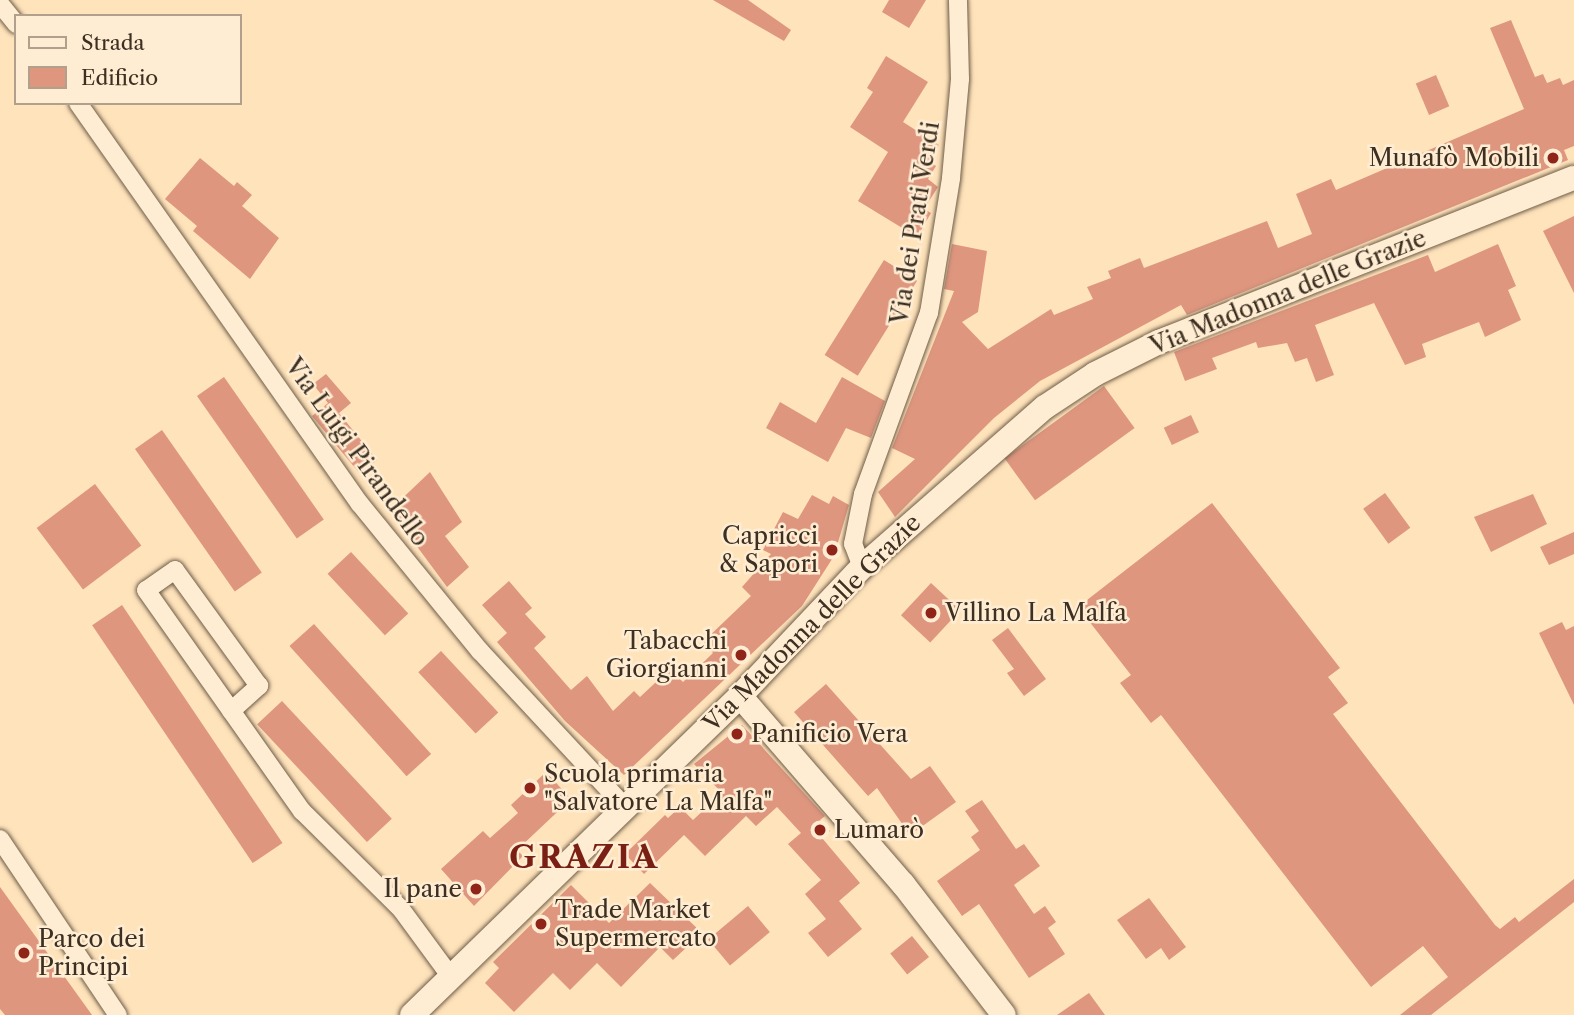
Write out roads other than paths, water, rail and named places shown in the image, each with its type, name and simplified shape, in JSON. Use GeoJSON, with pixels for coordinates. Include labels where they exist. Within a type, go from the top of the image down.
{"type":"FeatureCollection","features":[{"type":"Feature","properties":{"kind":"main road","name":"Via Madonna delle Grazie"},"geometry":{"type":"LineString","coordinates":[[412,1015],[740,696],[862,567],[998,445],[1095,374],[1159,342],[1574,178]]}},
{"type":"Feature","properties":{"kind":"main road"},"geometry":{"type":"LineString","coordinates":[[740,696],[903,884],[1004,1015]]}},
{"type":"Feature","properties":{"kind":"street","name":"Via dei Prati Verdi"},"geometry":{"type":"LineString","coordinates":[[862,567],[853,544],[863,494],[918,349],[945,218],[960,79],[958,0]]}},
{"type":"Feature","properties":{"kind":"street"},"geometry":{"type":"LineString","coordinates":[[0,4],[14,22]]}},
{"type":"Feature","properties":{"kind":"street","name":"Via Luigi Pirandello"},"geometry":{"type":"LineString","coordinates":[[79,105],[360,504],[480,651],[625,807]]}},
{"type":"Feature","properties":{"kind":"street"},"geometry":{"type":"LineString","coordinates":[[231,711],[259,686],[175,570],[146,590],[231,711],[302,811],[401,909],[451,977]]}},
{"type":"Feature","properties":{"kind":"street"},"geometry":{"type":"LineString","coordinates":[[0,839],[118,1015]]}},
{"type":"Feature","properties":{"kind":"place","name":"Munafò Mobili"},"geometry":{"type":"Point","coordinates":[1553,158]}},
{"type":"Feature","properties":{"kind":"place","name":"Capricci & Sapori"},"geometry":{"type":"Point","coordinates":[832,550]}},
{"type":"Feature","properties":{"kind":"place","name":"Villino La Malfa"},"geometry":{"type":"Point","coordinates":[931,613]}},
{"type":"Feature","properties":{"kind":"place","name":"Tabacchi Giorgianni"},"geometry":{"type":"Point","coordinates":[741,655]}},
{"type":"Feature","properties":{"kind":"place","name":"Panificio Vera"},"geometry":{"type":"Point","coordinates":[737,734]}},
{"type":"Feature","properties":{"kind":"place","name":"Scuola primaria \"Salvatore La Malfa\""},"geometry":{"type":"Point","coordinates":[530,788]}},
{"type":"Feature","properties":{"kind":"place","name":"Lumarò"},"geometry":{"type":"Point","coordinates":[820,830]}},
{"type":"Feature","properties":{"kind":"place","name":"Il pane"},"geometry":{"type":"Point","coordinates":[476,889]}},
{"type":"Feature","properties":{"kind":"place","name":"Trade Market Supermercato"},"geometry":{"type":"Point","coordinates":[541,924]}},
{"type":"Feature","properties":{"kind":"place","name":"Parco dei Principi"},"geometry":{"type":"Point","coordinates":[24,953]}},
{"type":"Feature","properties":{"kind":"district","name":"GRAZIA"},"geometry":{"type":"Point","coordinates":[584,857]}}]}
